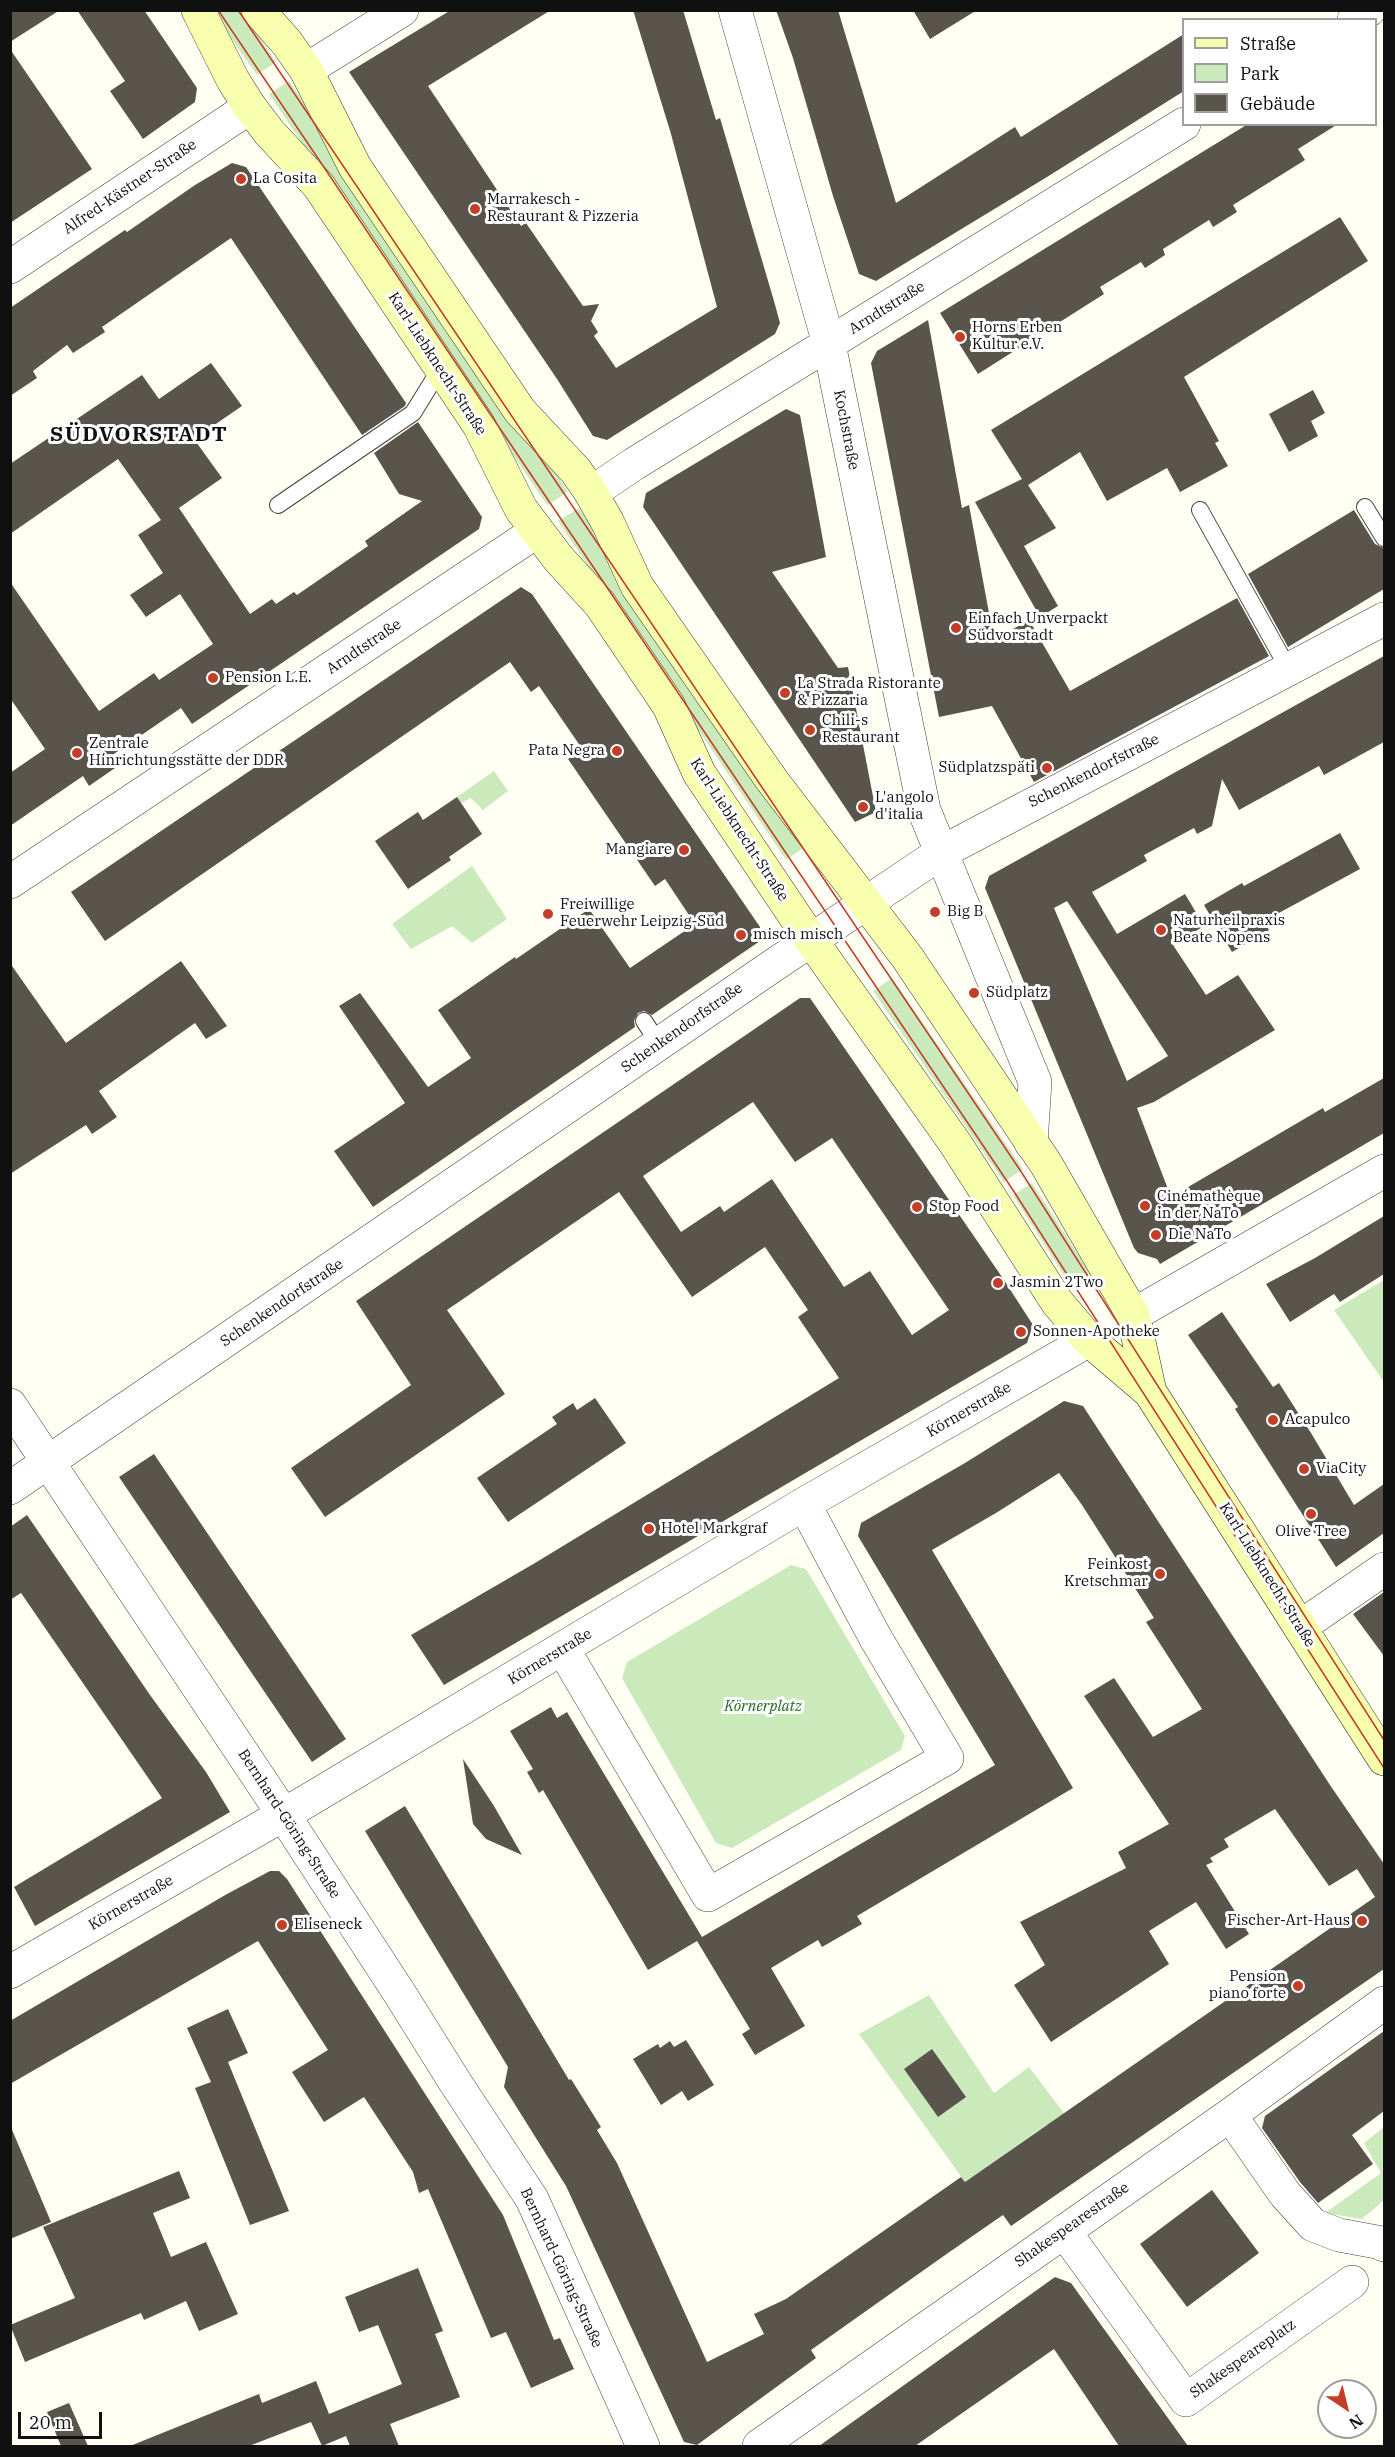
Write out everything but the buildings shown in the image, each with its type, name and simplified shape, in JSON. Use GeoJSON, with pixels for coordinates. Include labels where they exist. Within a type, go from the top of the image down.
{"type":"FeatureCollection","features":[{"type":"Feature","properties":{"kind":"main road","name":"Karl-Liebknecht-Straße"},"geometry":{"type":"LineString","coordinates":[[198,10],[233,80],[250,107],[269,132],[319,186],[479,425],[521,509],[600,604],[669,706],[699,773],[811,940],[961,1152],[1057,1302],[1089,1340],[1150,1392],[1384,1759]]}},
{"type":"Feature","properties":{"kind":"main road","name":"Karl-Liebknecht-Straße"},"geometry":{"type":"LineString","coordinates":[[258,10],[287,43],[306,70],[355,167],[520,411],[576,471],[591,494],[637,586],[771,779],[907,957],[1031,1143],[1138,1312],[1150,1392]]}},
{"type":"Feature","properties":{"kind":"street"},"geometry":{"type":"LineString","coordinates":[[306,70],[402,10]]}},
{"type":"Feature","properties":{"kind":"street","name":"Kochstraße"},"geometry":{"type":"LineString","coordinates":[[735,10],[829,344],[924,810],[942,852]]}},
{"type":"Feature","properties":{"kind":"street","name":"Alfred-Kästner-Straße"},"geometry":{"type":"LineString","coordinates":[[10,267],[250,107]]}},
{"type":"Feature","properties":{"kind":"street","name":"Arndtstraße"},"geometry":{"type":"LineString","coordinates":[[591,494],[634,464],[1182,125]]}},
{"type":"Feature","properties":{"kind":"street","name":"Arndtstraße"},"geometry":{"type":"LineString","coordinates":[[10,882],[537,531]]}},
{"type":"Feature","properties":{"kind":"street","name":"Schenkendorfstraße"},"geometry":{"type":"LineString","coordinates":[[10,1488],[651,1032],[811,940],[942,852],[1384,619]]}},
{"type":"Feature","properties":{"kind":"street"},"geometry":{"type":"LineString","coordinates":[[942,852],[1035,1082],[1031,1143]]}},
{"type":"Feature","properties":{"kind":"street"},"geometry":{"type":"LineString","coordinates":[[1138,1312],[1384,1171]]}},
{"type":"Feature","properties":{"kind":"street","name":"Körnerstraße"},"geometry":{"type":"LineString","coordinates":[[10,1972],[563,1649],[804,1504],[1089,1340]]}},
{"type":"Feature","properties":{"kind":"street","name":"Bernhard-Göring-Straße"},"geometry":{"type":"LineString","coordinates":[[10,1405],[283,1814],[532,2199],[643,2446]]}},
{"type":"Feature","properties":{"kind":"street"},"geometry":{"type":"LineString","coordinates":[[563,1649],[708,1895],[947,1758],[875,1637],[804,1504]]}},
{"type":"Feature","properties":{"kind":"street"},"geometry":{"type":"LineString","coordinates":[[1300,1627],[1384,1569]]}},
{"type":"Feature","properties":{"kind":"street","name":"Shakespearestraße"},"geometry":{"type":"LineString","coordinates":[[759,2446],[1230,2115],[1384,2003]]}},
{"type":"Feature","properties":{"kind":"street"},"geometry":{"type":"LineString","coordinates":[[1230,2115],[1285,2194],[1313,2225],[1339,2235],[1382,2242],[1384,2245]]}},
{"type":"Feature","properties":{"kind":"street","name":"Shakespeareplatz"},"geometry":{"type":"LineString","coordinates":[[1064,2231],[1186,2400],[1352,2282]]}},
{"type":"Feature","properties":{"kind":"lane"},"geometry":{"type":"LineString","coordinates":[[278,505],[413,413],[434,379],[443,373]]}},
{"type":"Feature","properties":{"kind":"lane"},"geometry":{"type":"LineString","coordinates":[[1365,507],[1384,538]]}},
{"type":"Feature","properties":{"kind":"lane"},"geometry":{"type":"LineString","coordinates":[[1200,510],[1289,670]]}},
{"type":"Feature","properties":{"kind":"green space"},"geometry":{"type":"Polygon","coordinates":[[[212,11],[242,11],[276,62],[257,75],[212,11]]]}},
{"type":"Feature","properties":{"kind":"green space"},"geometry":{"type":"Polygon","coordinates":[[[289,81],[568,491],[551,503],[547,505],[269,94],[289,81]]]}},
{"type":"Feature","properties":{"kind":"green space"},"geometry":{"type":"Polygon","coordinates":[[[579,508],[806,846],[786,860],[558,521],[579,508]]]}},
{"type":"Feature","properties":{"kind":"green space"},"geometry":{"type":"Polygon","coordinates":[[[494,771],[508,791],[483,810],[471,798],[461,803],[457,797],[494,771]]]}},
{"type":"Feature","properties":{"kind":"green space"},"geometry":{"type":"Polygon","coordinates":[[[472,866],[507,919],[472,943],[452,926],[411,949],[392,924],[472,866]]]}},
{"type":"Feature","properties":{"kind":"green space"},"geometry":{"type":"Polygon","coordinates":[[[892,978],[1023,1169],[1004,1182],[873,991],[892,978]]]}},
{"type":"Feature","properties":{"kind":"green space"},"geometry":{"type":"Polygon","coordinates":[[[1032,1183],[1090,1273],[1070,1285],[1013,1195],[1032,1183]]]}},
{"type":"Feature","properties":{"kind":"green space"},"geometry":{"type":"Polygon","coordinates":[[[1384,1280],[1384,1382],[1334,1310],[1384,1280]]]}},
{"type":"Feature","properties":{"kind":"green space","name":"Körnerplatz"},"geometry":{"type":"Polygon","coordinates":[[[791,1565],[806,1569],[905,1736],[901,1750],[732,1848],[716,1843],[622,1678],[627,1662],[791,1565]]]}},
{"type":"Feature","properties":{"kind":"green space"},"geometry":{"type":"Polygon","coordinates":[[[929,1995],[994,2093],[1029,2067],[1067,2117],[1049,2129],[1046,2125],[965,2182],[859,2034],[929,1995]]]}},
{"type":"Feature","properties":{"kind":"green space"},"geometry":{"type":"Polygon","coordinates":[[[1384,2127],[1384,2200],[1362,2219],[1325,2213],[1381,2173],[1364,2143],[1384,2127]]]}},
{"type":"Feature","properties":{"kind":"tram line"},"geometry":{"type":"LineString","coordinates":[[218,10],[1011,1187],[1384,1768]]}},
{"type":"Feature","properties":{"kind":"tram line"},"geometry":{"type":"LineString","coordinates":[[238,10],[1020,1170],[1384,1740]]}},
{"type":"Feature","properties":{"kind":"place","name":"La Cosita"},"geometry":{"type":"Point","coordinates":[241,179]}},
{"type":"Feature","properties":{"kind":"place","name":"Marrakesch - Restaurant & Pizzeria"},"geometry":{"type":"Point","coordinates":[475,209]}},
{"type":"Feature","properties":{"kind":"place","name":"Horns Erben Kultur e.V."},"geometry":{"type":"Point","coordinates":[960,337]}},
{"type":"Feature","properties":{"kind":"place","name":"Einfach Unverpackt Südvorstadt"},"geometry":{"type":"Point","coordinates":[956,628]}},
{"type":"Feature","properties":{"kind":"place","name":"Pension L.E."},"geometry":{"type":"Point","coordinates":[213,678]}},
{"type":"Feature","properties":{"kind":"place","name":"La Strada Ristorante & Pizzaria"},"geometry":{"type":"Point","coordinates":[785,693]}},
{"type":"Feature","properties":{"kind":"place","name":"Chili-s Restaurant"},"geometry":{"type":"Point","coordinates":[810,730]}},
{"type":"Feature","properties":{"kind":"place","name":"Pata Negra"},"geometry":{"type":"Point","coordinates":[617,751]}},
{"type":"Feature","properties":{"kind":"place","name":"Zentrale Hinrichtungsstätte der DDR"},"geometry":{"type":"Point","coordinates":[77,753]}},
{"type":"Feature","properties":{"kind":"place","name":"Südplatzspäti"},"geometry":{"type":"Point","coordinates":[1047,768]}},
{"type":"Feature","properties":{"kind":"place","name":"L'angolo d'italia"},"geometry":{"type":"Point","coordinates":[863,807]}},
{"type":"Feature","properties":{"kind":"place","name":"Mangiare"},"geometry":{"type":"Point","coordinates":[684,850]}},
{"type":"Feature","properties":{"kind":"place","name":"Big B"},"geometry":{"type":"Point","coordinates":[935,912]}},
{"type":"Feature","properties":{"kind":"place","name":"Freiwillige Feuerwehr Leipzig-Süd"},"geometry":{"type":"Point","coordinates":[548,914]}},
{"type":"Feature","properties":{"kind":"place","name":"Naturheilpraxis Beate Nopens"},"geometry":{"type":"Point","coordinates":[1161,930]}},
{"type":"Feature","properties":{"kind":"place","name":"misch misch"},"geometry":{"type":"Point","coordinates":[741,935]}},
{"type":"Feature","properties":{"kind":"place","name":"Südplatz"},"geometry":{"type":"Point","coordinates":[974,993]}},
{"type":"Feature","properties":{"kind":"place","name":"Cinémathèque in der NaTo"},"geometry":{"type":"Point","coordinates":[1145,1206]}},
{"type":"Feature","properties":{"kind":"place","name":"Stop Food"},"geometry":{"type":"Point","coordinates":[917,1207]}},
{"type":"Feature","properties":{"kind":"place","name":"Die NaTo"},"geometry":{"type":"Point","coordinates":[1156,1235]}},
{"type":"Feature","properties":{"kind":"place","name":"Jasmin 2Two"},"geometry":{"type":"Point","coordinates":[998,1283]}},
{"type":"Feature","properties":{"kind":"place","name":"Sonnen-Apotheke"},"geometry":{"type":"Point","coordinates":[1021,1332]}},
{"type":"Feature","properties":{"kind":"place","name":"Acapulco"},"geometry":{"type":"Point","coordinates":[1273,1420]}},
{"type":"Feature","properties":{"kind":"place","name":"ViaCity"},"geometry":{"type":"Point","coordinates":[1304,1469]}},
{"type":"Feature","properties":{"kind":"place","name":"Olive Tree"},"geometry":{"type":"Point","coordinates":[1311,1514]}},
{"type":"Feature","properties":{"kind":"place","name":"Hotel Markgraf"},"geometry":{"type":"Point","coordinates":[649,1529]}},
{"type":"Feature","properties":{"kind":"place","name":"Feinkost Kretschmar"},"geometry":{"type":"Point","coordinates":[1160,1574]}},
{"type":"Feature","properties":{"kind":"place","name":"Fischer-Art-Haus"},"geometry":{"type":"Point","coordinates":[1362,1921]}},
{"type":"Feature","properties":{"kind":"place","name":"Eliseneck"},"geometry":{"type":"Point","coordinates":[282,1925]}},
{"type":"Feature","properties":{"kind":"place","name":"Pension piano forte"},"geometry":{"type":"Point","coordinates":[1298,1986]}},
{"type":"Feature","properties":{"kind":"district","name":"SÜDVORSTADT"},"geometry":{"type":"Point","coordinates":[139,435]}}]}
